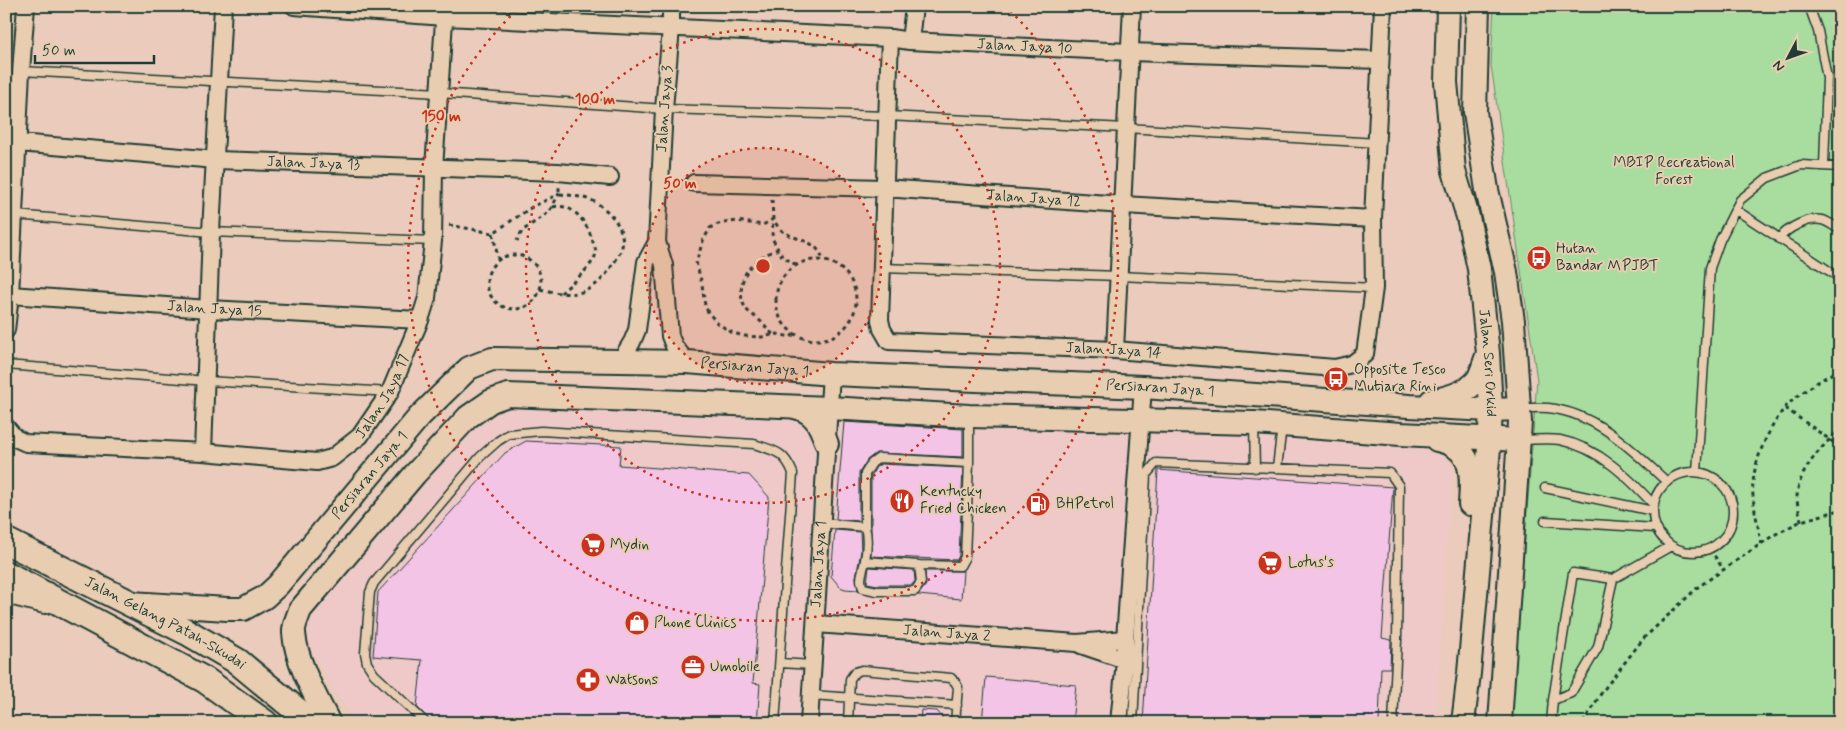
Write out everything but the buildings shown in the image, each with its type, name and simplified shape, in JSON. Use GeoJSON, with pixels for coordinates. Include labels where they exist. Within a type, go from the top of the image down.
{"type":"FeatureCollection","features":[{"type":"Feature","properties":{"kind":"main road","name":"Jalan Seri Orkid"},"geometry":{"type":"LineString","coordinates":[[1448,6],[1446,82],[1454,171],[1468,217],[1479,269],[1488,352],[1491,410],[1470,672],[1463,723]]}},
{"type":"Feature","properties":{"kind":"main road","name":"Jalan Seri Orkid"},"geometry":{"type":"LineString","coordinates":[[1478,6],[1475,112],[1487,190],[1506,272],[1513,321],[1520,409],[1500,723]]}},
{"type":"Feature","properties":{"kind":"main road"},"geometry":{"type":"LineString","coordinates":[[1409,406],[1451,396],[1467,389],[1478,379],[1488,352]]}},
{"type":"Feature","properties":{"kind":"main road","name":"Persiaran Jaya 1"},"geometry":{"type":"LineString","coordinates":[[128,603],[243,609],[265,597],[278,585],[393,447],[455,380],[469,368],[492,359],[687,362],[831,374],[1143,388],[1409,406],[1491,410],[1520,409]]}},
{"type":"Feature","properties":{"kind":"main road","name":"Persiaran Jaya 1"},"geometry":{"type":"LineString","coordinates":[[329,723],[315,696],[298,654],[293,631],[300,610],[415,474],[468,418],[491,401],[508,396],[789,406],[970,416],[1282,424],[1401,434],[1519,440]]}},
{"type":"Feature","properties":{"kind":"main road"},"geometry":{"type":"LineString","coordinates":[[789,406],[804,409],[812,415],[818,422],[827,444]]}},
{"type":"Feature","properties":{"kind":"main road"},"geometry":{"type":"LineString","coordinates":[[1401,434],[1445,442],[1462,452],[1469,462],[1472,478],[1465,586],[1470,672]]}},
{"type":"Feature","properties":{"kind":"main road"},"geometry":{"type":"LineString","coordinates":[[393,447],[390,457],[392,463],[404,473],[415,474]]}},
{"type":"Feature","properties":{"kind":"main road","name":"Jalan Gelang Patah-Skudai"},"geometry":{"type":"LineString","coordinates":[[6,541],[187,632],[236,661],[312,723]]}},
{"type":"Feature","properties":{"kind":"main road","name":"Jalan Gelang Patah-Skudai"},"geometry":{"type":"LineString","coordinates":[[6,574],[204,680],[265,723]]}},
{"type":"Feature","properties":{"kind":"main road"},"geometry":{"type":"LineString","coordinates":[[6,592],[80,613]]}},
{"type":"Feature","properties":{"kind":"street"},"geometry":{"type":"LineString","coordinates":[[6,330],[10,294],[26,6]]}},
{"type":"Feature","properties":{"kind":"street"},"geometry":{"type":"LineString","coordinates":[[203,452],[211,232],[223,6]]}},
{"type":"Feature","properties":{"kind":"street","name":"Jalan Jaya 10"},"geometry":{"type":"LineString","coordinates":[[294,6],[445,12],[671,28],[890,38],[910,42],[1129,52],[1380,60]]}},
{"type":"Feature","properties":{"kind":"street","name":"Jalan Jaya 3"},"geometry":{"type":"LineString","coordinates":[[657,242],[671,6]]}},
{"type":"Feature","properties":{"kind":"street"},"geometry":{"type":"LineString","coordinates":[[910,42],[914,6]]}},
{"type":"Feature","properties":{"kind":"street"},"geometry":{"type":"LineString","coordinates":[[1115,350],[1132,6]]}},
{"type":"Feature","properties":{"kind":"street"},"geometry":{"type":"LineString","coordinates":[[1374,288],[1373,219],[1383,6]]}},
{"type":"Feature","properties":{"kind":"street","name":"Jalan Jaya 17"},"geometry":{"type":"LineString","coordinates":[[10,432],[26,444],[203,452],[318,462],[332,458],[360,436],[390,392],[420,320],[427,298],[433,241],[434,168],[445,12]]}},
{"type":"Feature","properties":{"kind":"street"},"geometry":{"type":"LineString","coordinates":[[882,268],[890,38]]}},
{"type":"Feature","properties":{"kind":"street","name":"Jalan Jaya 13"},"geometry":{"type":"LineString","coordinates":[[18,143],[216,160],[558,172],[610,176]]}},
{"type":"Feature","properties":{"kind":"street","name":"Jalan Jaya 12"},"geometry":{"type":"LineString","coordinates":[[694,183],[884,188],[1123,205],[1373,219]]}},
{"type":"Feature","properties":{"kind":"street"},"geometry":{"type":"LineString","coordinates":[[621,360],[637,330],[646,262],[657,242]]}},
{"type":"Feature","properties":{"kind":"street"},"geometry":{"type":"LineString","coordinates":[[657,242],[664,265],[670,336],[674,346],[687,362]]}},
{"type":"Feature","properties":{"kind":"street","name":"Jalan Jaya 14"},"geometry":{"type":"LineString","coordinates":[[882,268],[880,320],[882,329],[889,341],[1115,350],[1336,368],[1352,364],[1365,354],[1374,288]]}},
{"type":"Feature","properties":{"kind":"street","name":"Jalan Jaya 15"},"geometry":{"type":"LineString","coordinates":[[10,294],[209,310],[420,320]]}},
{"type":"Feature","properties":{"kind":"street","name":"Jalan Jaya 1"},"geometry":{"type":"LineString","coordinates":[[809,723],[831,374]]}},
{"type":"Feature","properties":{"kind":"street"},"geometry":{"type":"LineString","coordinates":[[1119,723],[1131,659],[1143,388]]}},
{"type":"Feature","properties":{"kind":"street","name":"Jalan Jaya 2"},"geometry":{"type":"LineString","coordinates":[[816,624],[1077,644],[1131,639]]}},
{"type":"Feature","properties":{"kind":"street","name":"Jalan Jaya 2"},"geometry":{"type":"LineString","coordinates":[[1077,644],[1131,659]]}},
{"type":"Feature","properties":{"kind":"lane"},"geometry":{"type":"LineString","coordinates":[[1809,6],[1818,31],[1827,78],[1824,166]]}},
{"type":"Feature","properties":{"kind":"lane"},"geometry":{"type":"LineString","coordinates":[[21,71],[440,93],[664,109],[887,116],[1378,143]]}},
{"type":"Feature","properties":{"kind":"lane"},"geometry":{"type":"LineString","coordinates":[[1697,472],[1710,268],[1720,240],[1740,200],[1767,178],[1801,165],[1840,167]]}},
{"type":"Feature","properties":{"kind":"lane"},"geometry":{"type":"LineString","coordinates":[[1736,210],[1840,278]]}},
{"type":"Feature","properties":{"kind":"lane"},"geometry":{"type":"LineString","coordinates":[[14,215],[211,232],[433,241]]}},
{"type":"Feature","properties":{"kind":"lane"},"geometry":{"type":"LineString","coordinates":[[1779,238],[1782,234],[1802,222],[1821,220],[1840,229]]}},
{"type":"Feature","properties":{"kind":"lane"},"geometry":{"type":"LineString","coordinates":[[882,268],[1119,276],[1374,288]]}},
{"type":"Feature","properties":{"kind":"lane"},"geometry":{"type":"LineString","coordinates":[[6,365],[207,381],[390,392]]}},
{"type":"Feature","properties":{"kind":"lane"},"geometry":{"type":"LineString","coordinates":[[1520,409],[1547,408],[1576,414],[1629,447],[1667,482]]}},
{"type":"Feature","properties":{"kind":"lane"},"geometry":{"type":"LineString","coordinates":[[865,561],[960,566],[965,557],[970,464],[970,416]]}},
{"type":"Feature","properties":{"kind":"lane"},"geometry":{"type":"LineString","coordinates":[[1254,423],[1255,468]]}},
{"type":"Feature","properties":{"kind":"lane"},"geometry":{"type":"LineString","coordinates":[[1277,468],[1282,424]]}},
{"type":"Feature","properties":{"kind":"lane"},"geometry":{"type":"LineString","coordinates":[[426,723],[374,674],[367,663],[365,653],[370,592],[374,583],[480,458],[498,440],[510,434],[541,431],[754,444],[779,452],[789,463],[793,473],[776,723]]}},
{"type":"Feature","properties":{"kind":"lane"},"geometry":{"type":"LineString","coordinates":[[1519,440],[1559,440],[1593,452],[1628,478],[1654,508]]}},
{"type":"Feature","properties":{"kind":"lane"},"geometry":{"type":"LineString","coordinates":[[919,565],[921,582],[915,591],[877,591],[863,588],[860,581],[868,535],[866,527],[865,474],[872,463],[879,458],[970,464]]}},
{"type":"Feature","properties":{"kind":"lane"},"geometry":{"type":"LineString","coordinates":[[1131,639],[1146,475],[1156,463],[1390,473],[1399,486],[1397,640],[1393,723]]}},
{"type":"Feature","properties":{"kind":"lane"},"geometry":{"type":"LineString","coordinates":[[1697,472],[1709,475],[1720,482],[1729,492],[1733,504],[1734,518],[1730,531],[1722,542],[1710,549],[1697,553],[1684,552],[1671,546],[1661,537],[1655,528],[1654,508],[1656,498],[1662,486],[1667,482],[1684,473],[1697,472]]}},
{"type":"Feature","properties":{"kind":"lane"},"geometry":{"type":"LineString","coordinates":[[1545,488],[1654,508]]}},
{"type":"Feature","properties":{"kind":"lane"},"geometry":{"type":"LineString","coordinates":[[1545,521],[1655,528]]}},
{"type":"Feature","properties":{"kind":"lane"},"geometry":{"type":"LineString","coordinates":[[822,523],[866,527]]}},
{"type":"Feature","properties":{"kind":"lane"},"geometry":{"type":"LineString","coordinates":[[1551,723],[1573,573],[1613,578],[1671,546]]}},
{"type":"Feature","properties":{"kind":"lane"},"geometry":{"type":"LineString","coordinates":[[1553,700],[1571,693],[1598,647],[1613,578]]}},
{"type":"Feature","properties":{"kind":"lane"},"geometry":{"type":"LineString","coordinates":[[1131,659],[1133,723]]}},
{"type":"Feature","properties":{"kind":"lane"},"geometry":{"type":"LineString","coordinates":[[780,664],[813,665]]}},
{"type":"Feature","properties":{"kind":"lane"},"geometry":{"type":"LineString","coordinates":[[848,723],[850,679],[855,672],[862,670],[951,678],[958,686],[955,723]]}},
{"type":"Feature","properties":{"kind":"lane"},"geometry":{"type":"LineString","coordinates":[[811,695],[956,704]]}},
{"type":"Feature","properties":{"kind":"path"},"geometry":{"type":"LineString","coordinates":[[518,241],[522,231],[544,217],[554,207],[559,194],[558,172]]}},
{"type":"Feature","properties":{"kind":"path"},"geometry":{"type":"LineString","coordinates":[[433,222],[493,233],[532,207],[559,194],[593,201],[605,210],[623,236],[619,255],[607,274],[593,286],[579,292],[560,294],[540,289]]}},
{"type":"Feature","properties":{"kind":"path"},"geometry":{"type":"LineString","coordinates":[[554,207],[564,207],[587,225],[596,252],[592,263],[560,294]]}},
{"type":"Feature","properties":{"kind":"path"},"geometry":{"type":"LineString","coordinates":[[773,219],[772,238],[782,256],[796,265]]}},
{"type":"Feature","properties":{"kind":"path"},"geometry":{"type":"LineString","coordinates":[[773,219],[780,228],[814,246],[821,254],[823,261]]}},
{"type":"Feature","properties":{"kind":"path"},"geometry":{"type":"LineString","coordinates":[[773,219],[763,225],[737,221],[718,224],[710,228],[703,241],[696,262],[705,306],[717,323],[731,332],[743,336],[762,337],[773,334],[791,337],[794,334]]}},
{"type":"Feature","properties":{"kind":"path"},"geometry":{"type":"LineString","coordinates":[[493,233],[498,259]]}},
{"type":"Feature","properties":{"kind":"path"},"geometry":{"type":"LineString","coordinates":[[773,334],[758,318],[746,309],[741,294],[744,278],[750,267],[766,254],[778,249]]}},
{"type":"Feature","properties":{"kind":"path"},"geometry":{"type":"LineString","coordinates":[[516,254],[533,262],[539,270],[541,279],[540,289],[532,303],[525,307],[508,309],[500,306],[488,293],[486,284],[487,274],[491,266],[498,259],[516,254]]}},
{"type":"Feature","properties":{"kind":"path"},"geometry":{"type":"LineString","coordinates":[[816,260],[823,261],[840,268],[849,278],[855,289],[856,302],[853,316],[846,328],[835,336],[822,340],[808,340],[794,334],[785,326],[778,315],[777,289],[783,277],[796,265],[816,260]]}},
{"type":"Feature","properties":{"kind":"path"},"geometry":{"type":"LineString","coordinates":[[1761,544],[1752,485],[1755,468],[1765,441],[1785,408],[1822,379],[1840,369]]}},
{"type":"Feature","properties":{"kind":"path"},"geometry":{"type":"LineString","coordinates":[[1785,408],[1840,447]]}},
{"type":"Feature","properties":{"kind":"path"},"geometry":{"type":"LineString","coordinates":[[1801,521],[1797,497],[1803,475],[1814,458],[1840,429]]}},
{"type":"Feature","properties":{"kind":"path"},"geometry":{"type":"LineString","coordinates":[[1583,723],[1602,692],[1643,639],[1698,587],[1774,535],[1801,521],[1840,510]]}},
{"type":"Feature","properties":{"kind":"path"},"geometry":{"type":"LineString","coordinates":[[1710,549],[1723,569]]}},
{"type":"Feature","properties":{"kind":"shaded area"},"geometry":{"type":"Polygon","coordinates":[[[488,402],[1418,435],[1439,450],[1452,467],[1436,723],[355,723],[305,639],[307,612],[488,402]]]}},
{"type":"Feature","properties":{"kind":"green space","name":"MBIP Recreational Forest"},"geometry":{"type":"Polygon","coordinates":[[[1494,6],[1840,6],[1840,723],[1511,723],[1537,380],[1491,65],[1494,6]]]}},
{"type":"Feature","properties":{"kind":"place","name":"Hutan Bandar MPJBT"},"geometry":{"type":"Point","coordinates":[1539,258]}},
{"type":"Feature","properties":{"kind":"place","name":"Opposite Tesco Mutiara Rini"},"geometry":{"type":"Point","coordinates":[1336,379]}},
{"type":"Feature","properties":{"kind":"place","name":"Kentucky Fried Chicken"},"geometry":{"type":"Point","coordinates":[902,501]}},
{"type":"Feature","properties":{"kind":"place","name":"BHPetrol"},"geometry":{"type":"Point","coordinates":[1038,504]}},
{"type":"Feature","properties":{"kind":"place","name":"Mydin"},"geometry":{"type":"Point","coordinates":[593,545]}},
{"type":"Feature","properties":{"kind":"place","name":"Lotus's"},"geometry":{"type":"Point","coordinates":[1270,563]}},
{"type":"Feature","properties":{"kind":"place","name":"Phone Clinics"},"geometry":{"type":"Point","coordinates":[637,623]}},
{"type":"Feature","properties":{"kind":"place","name":"Umobile"},"geometry":{"type":"Point","coordinates":[693,667]}},
{"type":"Feature","properties":{"kind":"place","name":"Watsons"},"geometry":{"type":"Point","coordinates":[588,680]}}]}
